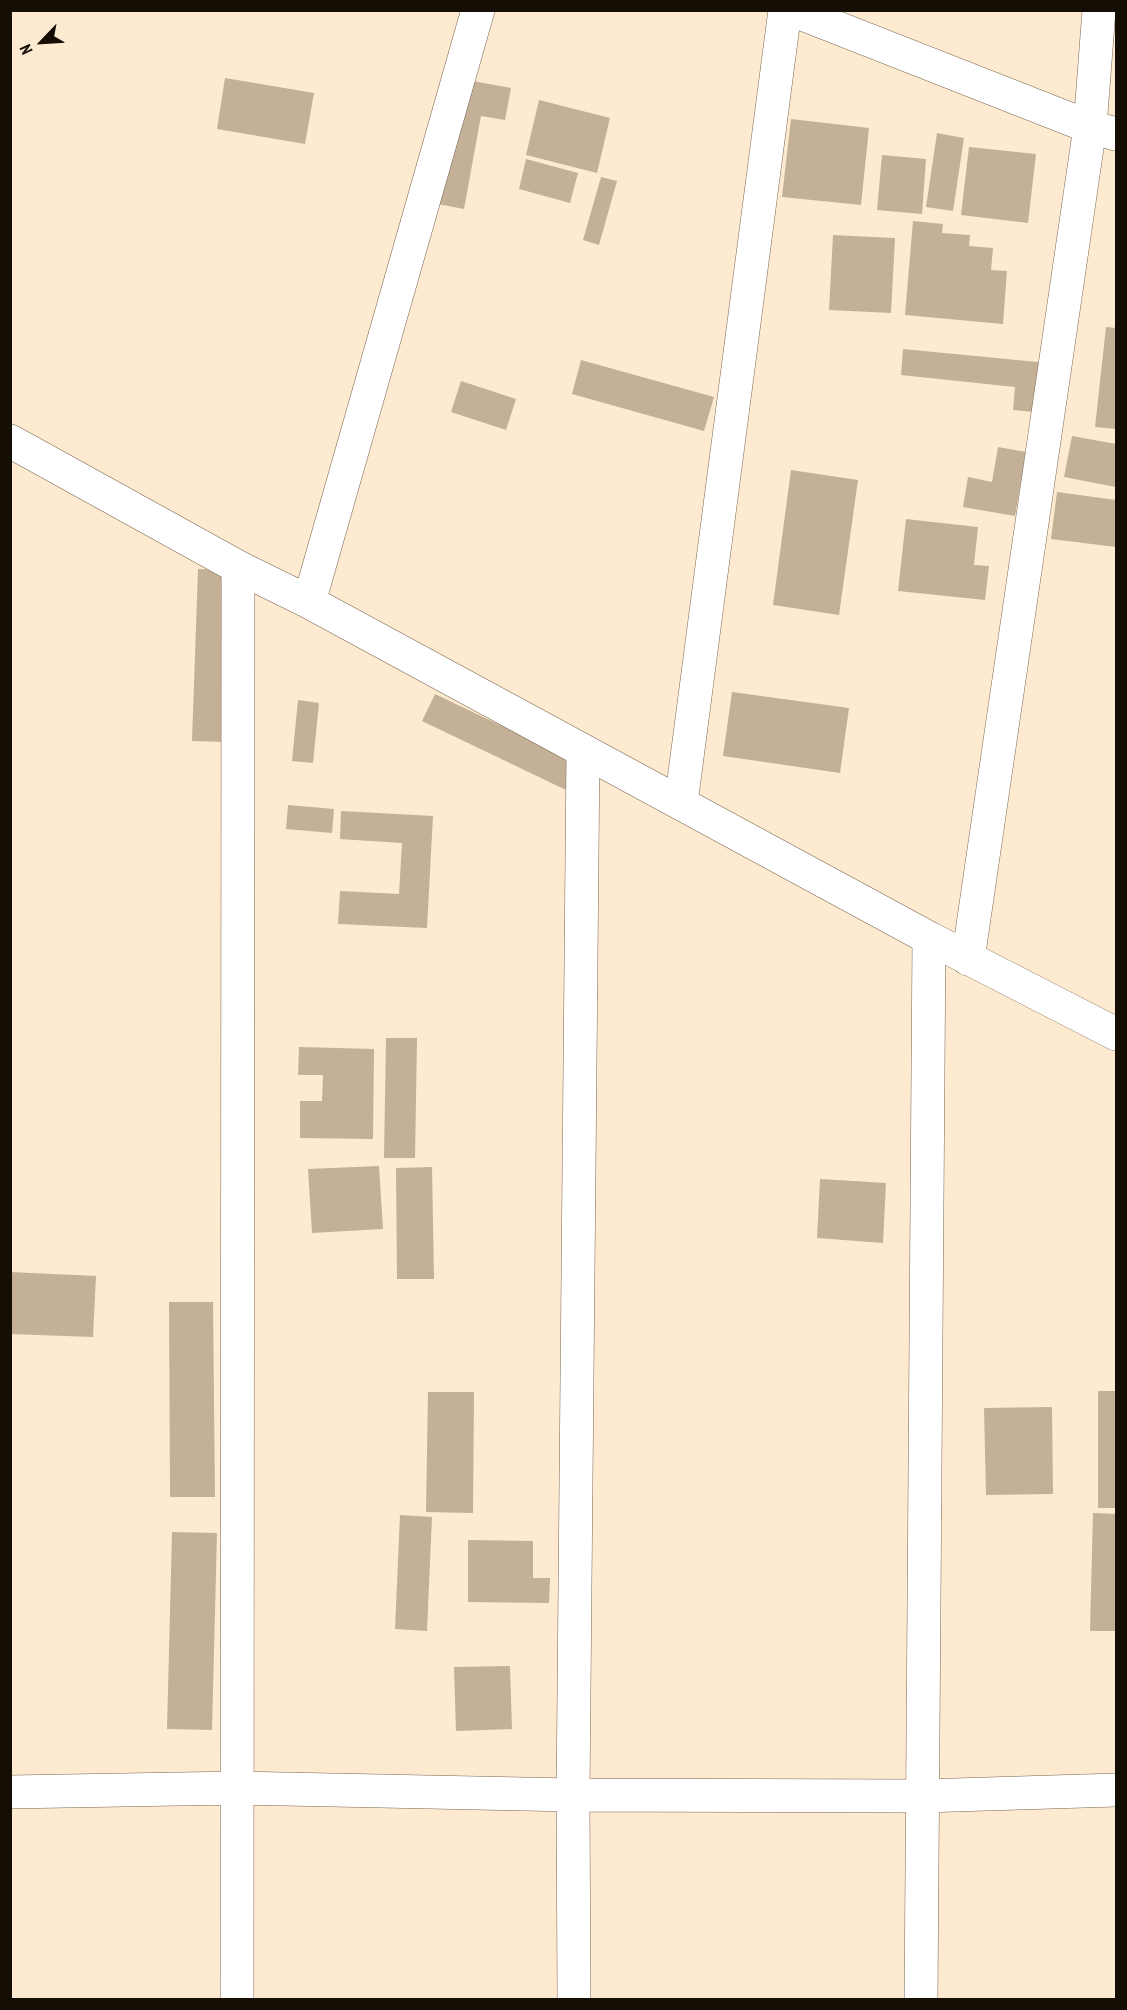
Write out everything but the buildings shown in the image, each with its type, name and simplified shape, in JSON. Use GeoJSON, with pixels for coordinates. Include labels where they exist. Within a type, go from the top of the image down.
{"type":"FeatureCollection","features":[{"type":"Feature","properties":{"kind":"street"},"geometry":{"type":"LineString","coordinates":[[309,602],[478,10]]}},
{"type":"Feature","properties":{"kind":"street"},"geometry":{"type":"LineString","coordinates":[[681,803],[785,10]]}},
{"type":"Feature","properties":{"kind":"street"},"geometry":{"type":"LineString","coordinates":[[792,10],[1103,130]]}},
{"type":"Feature","properties":{"kind":"street"},"geometry":{"type":"LineString","coordinates":[[968,959],[1103,130],[1099,10]]}},
{"type":"Feature","properties":{"kind":"street"},"geometry":{"type":"LineString","coordinates":[[10,441],[238,567],[309,602],[968,959],[1116,1034]]}},
{"type":"Feature","properties":{"kind":"street"},"geometry":{"type":"LineString","coordinates":[[237,2000],[238,567]]}},
{"type":"Feature","properties":{"kind":"street"},"geometry":{"type":"LineString","coordinates":[[574,2000],[573,1796],[583,752]]}},
{"type":"Feature","properties":{"kind":"street"},"geometry":{"type":"LineString","coordinates":[[921,2000],[929,938]]}},
{"type":"Feature","properties":{"kind":"street"},"geometry":{"type":"LineString","coordinates":[[10,1792],[236,1788],[573,1796],[922,1796],[1116,1790]]}}]}
